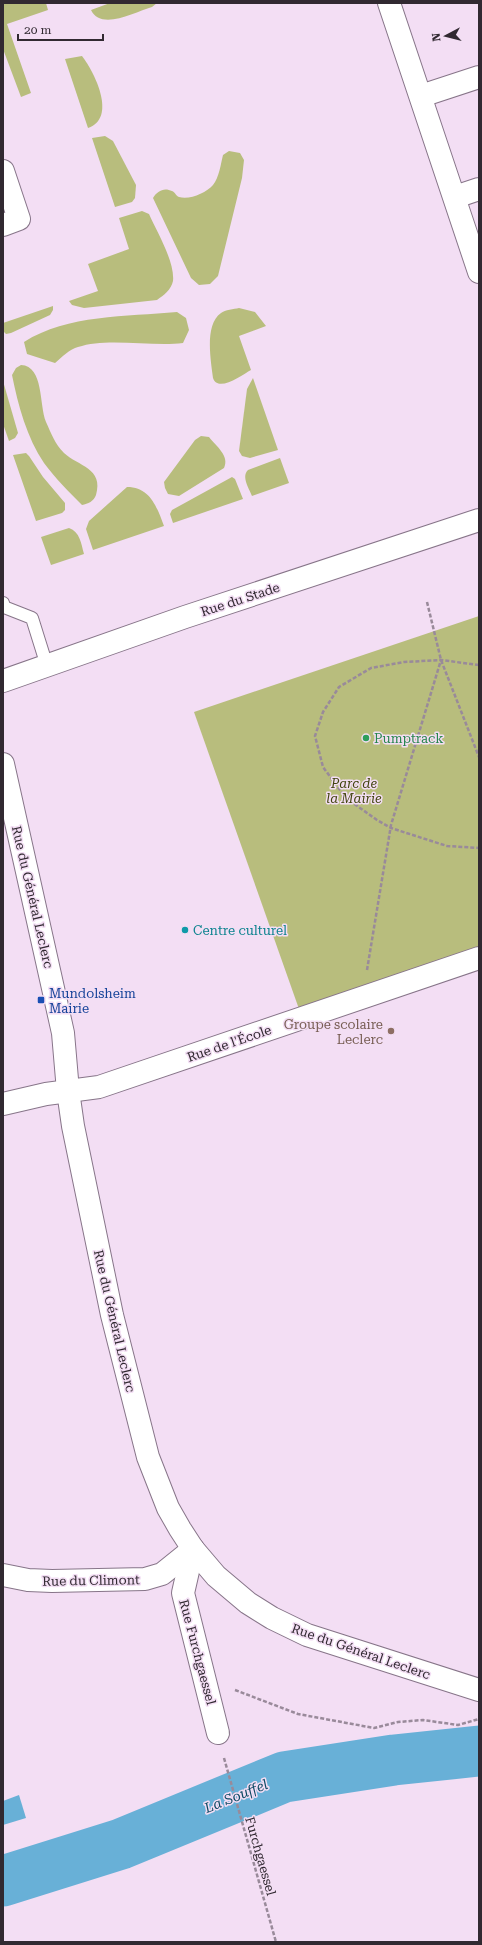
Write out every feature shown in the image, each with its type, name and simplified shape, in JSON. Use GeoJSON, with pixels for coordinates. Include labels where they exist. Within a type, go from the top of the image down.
{"type":"FeatureCollection","features":[{"type":"Feature","properties":{"kind":"street"},"geometry":{"type":"LineString","coordinates":[[389,3],[479,272]]}},
{"type":"Feature","properties":{"kind":"street"},"geometry":{"type":"LineString","coordinates":[[421,96],[479,77]]}},
{"type":"Feature","properties":{"kind":"street"},"geometry":{"type":"LineString","coordinates":[[3,171],[19,219],[3,225]]}},
{"type":"Feature","properties":{"kind":"street"},"geometry":{"type":"LineString","coordinates":[[455,198],[479,189]]}},
{"type":"Feature","properties":{"kind":"street","name":"Rue du Stade"},"geometry":{"type":"LineString","coordinates":[[3,681],[185,617],[479,520]]}},
{"type":"Feature","properties":{"kind":"street","name":"Rue du Général Leclerc"},"geometry":{"type":"LineString","coordinates":[[3,764],[10,831],[64,1033],[68,1091],[102,1268],[136,1414],[157,1483],[180,1529],[216,1576],[256,1609],[290,1628],[479,1690]]}},
{"type":"Feature","properties":{"kind":"street","name":"Rue de l'École"},"geometry":{"type":"LineString","coordinates":[[3,1104],[46,1094],[99,1087],[479,958]]}},
{"type":"Feature","properties":{"kind":"street","name":"Rue du Climont"},"geometry":{"type":"LineString","coordinates":[[3,1574],[28,1580],[52,1581],[145,1579],[162,1574],[194,1549]]}},
{"type":"Feature","properties":{"kind":"street","name":"Rue Furchgaessel"},"geometry":{"type":"LineString","coordinates":[[194,1549],[183,1593],[218,1732]]}},
{"type":"Feature","properties":{"kind":"lane"},"geometry":{"type":"LineString","coordinates":[[3,603],[4,607],[32,618],[47,666]]}},
{"type":"Feature","properties":{"kind":"path"},"geometry":{"type":"LineString","coordinates":[[427,602],[441,660],[479,758]]}},
{"type":"Feature","properties":{"kind":"path"},"geometry":{"type":"LineString","coordinates":[[362,998],[391,828],[441,660]]}},
{"type":"Feature","properties":{"kind":"path"},"geometry":{"type":"LineString","coordinates":[[479,664],[441,660],[404,662],[371,668],[339,688],[322,712],[315,736],[323,766],[346,798],[391,828],[447,846],[479,848]]}},
{"type":"Feature","properties":{"kind":"path"},"geometry":{"type":"LineString","coordinates":[[206,1680],[298,1714],[374,1728],[398,1722],[424,1720],[458,1725],[479,1719]]}},
{"type":"Feature","properties":{"kind":"path","name":"Furchgaessel"},"geometry":{"type":"LineString","coordinates":[[228,1776],[276,1942]]}},
{"type":"Feature","properties":{"kind":"green space"},"geometry":{"type":"Polygon","coordinates":[[[3,3],[46,3],[48,10],[7,24],[31,93],[21,97],[3,49],[3,3]]]}},
{"type":"Feature","properties":{"kind":"green space"},"geometry":{"type":"Polygon","coordinates":[[[110,3],[157,3],[152,7],[128,16],[110,20],[102,19],[96,16],[91,10],[110,3]]]}},
{"type":"Feature","properties":{"kind":"green space"},"geometry":{"type":"Polygon","coordinates":[[[82,56],[97,84],[101,95],[102,105],[101,115],[97,123],[88,128],[65,59],[82,56]]]}},
{"type":"Feature","properties":{"kind":"green space"},"geometry":{"type":"Polygon","coordinates":[[[105,136],[113,141],[136,185],[135,198],[132,202],[115,207],[92,138],[105,136]]]}},
{"type":"Feature","properties":{"kind":"green space"},"geometry":{"type":"Polygon","coordinates":[[[229,151],[240,153],[244,160],[242,178],[218,276],[210,284],[199,285],[191,278],[153,198],[157,193],[166,189],[183,198],[193,197],[206,191],[215,182],[220,170],[223,155],[229,151]]]}},
{"type":"Feature","properties":{"kind":"green space"},"geometry":{"type":"Polygon","coordinates":[[[142,211],[149,214],[168,256],[173,273],[173,281],[169,290],[157,300],[84,308],[72,305],[69,301],[98,291],[88,264],[129,249],[119,218],[142,211]]]}},
{"type":"Feature","properties":{"kind":"green space"},"geometry":{"type":"Polygon","coordinates":[[[53,306],[53,310],[50,315],[11,333],[6,334],[3,331],[3,323],[53,306]]]}},
{"type":"Feature","properties":{"kind":"green space"},"geometry":{"type":"Polygon","coordinates":[[[239,308],[255,312],[266,326],[239,336],[251,370],[230,382],[220,384],[213,378],[212,371],[210,334],[212,326],[221,313],[227,310],[239,308]]]}},
{"type":"Feature","properties":{"kind":"green space"},"geometry":{"type":"Polygon","coordinates":[[[177,312],[186,318],[189,330],[183,343],[158,344],[116,342],[90,344],[72,350],[55,363],[27,354],[24,342],[59,326],[98,318],[177,312]]]}},
{"type":"Feature","properties":{"kind":"green space"},"geometry":{"type":"Polygon","coordinates":[[[21,365],[28,367],[34,372],[40,388],[46,422],[58,446],[64,453],[93,473],[96,479],[96,495],[89,503],[82,505],[62,485],[44,463],[33,443],[20,409],[12,375],[16,368],[21,365]]]}},
{"type":"Feature","properties":{"kind":"green space"},"geometry":{"type":"Polygon","coordinates":[[[253,378],[278,450],[250,458],[242,456],[239,451],[247,389],[253,378]]]}},
{"type":"Feature","properties":{"kind":"green space"},"geometry":{"type":"Polygon","coordinates":[[[3,381],[18,433],[15,438],[9,441],[3,424],[3,381]]]}},
{"type":"Feature","properties":{"kind":"green space"},"geometry":{"type":"Polygon","coordinates":[[[201,436],[209,437],[224,455],[224,468],[179,496],[168,494],[164,482],[195,440],[201,436]]]}},
{"type":"Feature","properties":{"kind":"green space"},"geometry":{"type":"Polygon","coordinates":[[[26,453],[43,477],[65,503],[65,510],[62,513],[36,521],[13,455],[26,453]]]}},
{"type":"Feature","properties":{"kind":"green space"},"geometry":{"type":"Polygon","coordinates":[[[280,458],[289,483],[252,496],[245,479],[248,470],[280,458]]]}},
{"type":"Feature","properties":{"kind":"green space"},"geometry":{"type":"Polygon","coordinates":[[[232,477],[235,479],[243,499],[173,523],[170,514],[172,510],[232,477]]]}},
{"type":"Feature","properties":{"kind":"green space"},"geometry":{"type":"Polygon","coordinates":[[[127,487],[142,490],[152,499],[164,526],[93,550],[86,529],[89,521],[127,487]]]}},
{"type":"Feature","properties":{"kind":"green space"},"geometry":{"type":"Polygon","coordinates":[[[69,528],[78,535],[84,554],[51,565],[41,537],[69,528]]]}},
{"type":"Feature","properties":{"kind":"green space","name":"Parc de la Mairie"},"geometry":{"type":"Polygon","coordinates":[[[479,616],[479,948],[299,1009],[194,712],[479,616]]]}},
{"type":"Feature","properties":{"kind":"water"},"geometry":{"type":"Polygon","coordinates":[[[19,1795],[26,1818],[3,1825],[3,1801],[19,1795]]]}},
{"type":"Feature","properties":{"kind":"waterway","name":"La Souffel"},"geometry":{"type":"LineString","coordinates":[[3,1881],[121,1844],[284,1777],[394,1760],[479,1751]]}},
{"type":"Feature","properties":{"kind":"place","name":"Pumptrack"},"geometry":{"type":"Point","coordinates":[366,738]}},
{"type":"Feature","properties":{"kind":"place","name":"Centre culturel"},"geometry":{"type":"Point","coordinates":[185,930]}},
{"type":"Feature","properties":{"kind":"place","name":"Mundolsheim Mairie"},"geometry":{"type":"Point","coordinates":[41,1000]}},
{"type":"Feature","properties":{"kind":"place","name":"Groupe scolaire Leclerc"},"geometry":{"type":"Point","coordinates":[391,1031]}}]}
